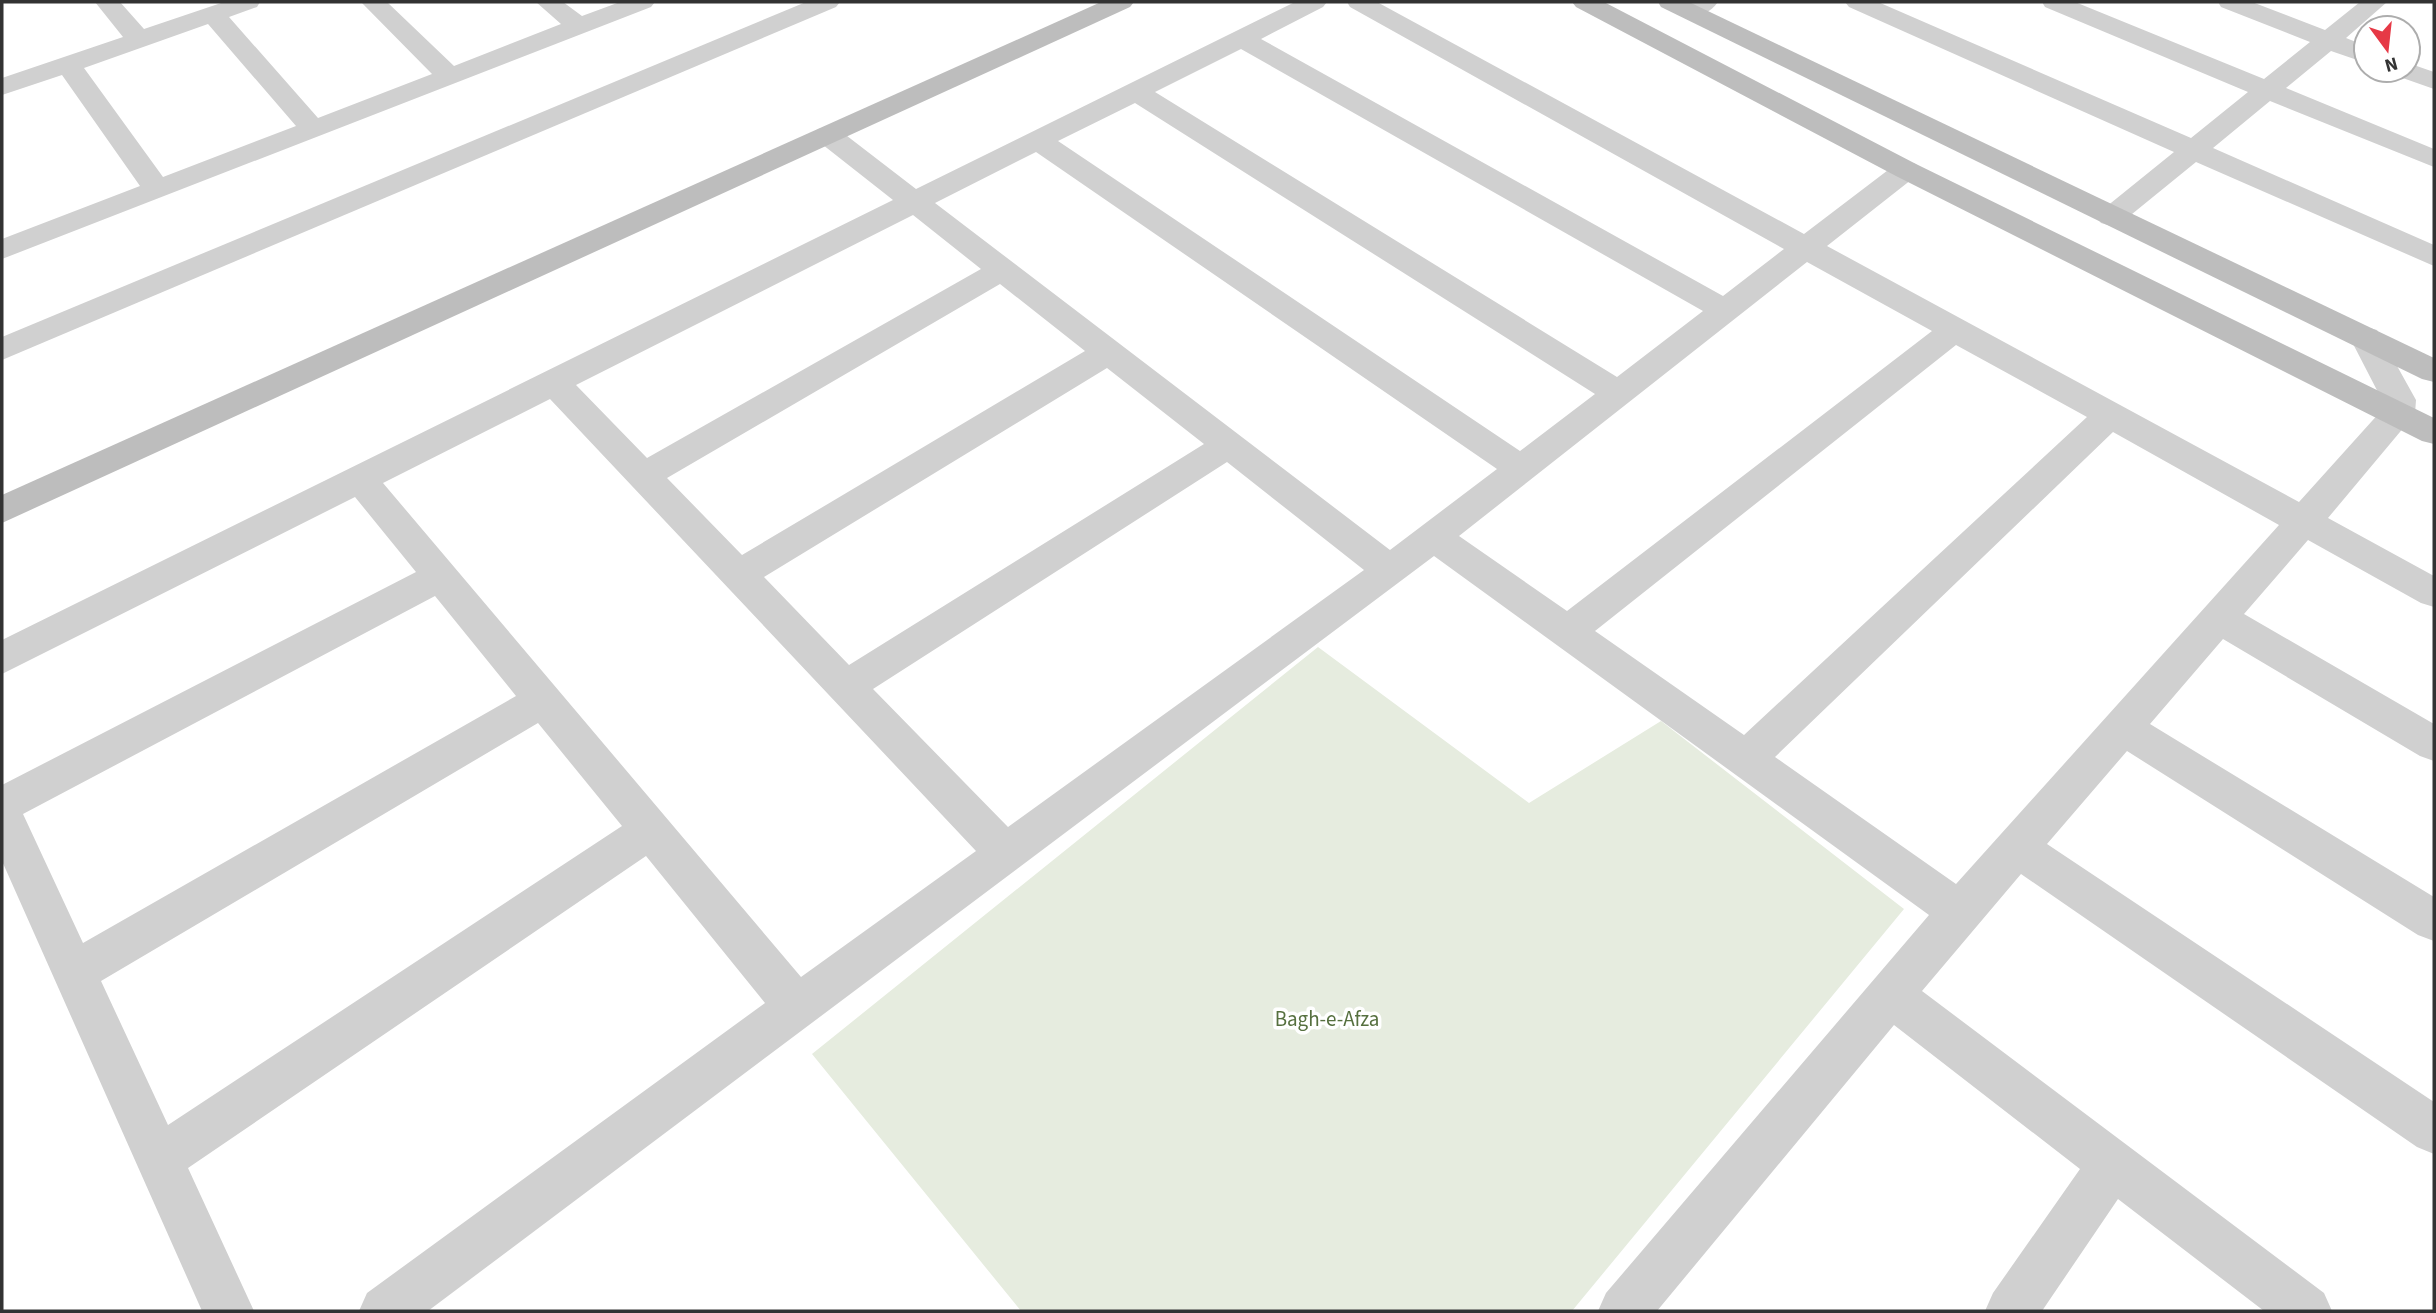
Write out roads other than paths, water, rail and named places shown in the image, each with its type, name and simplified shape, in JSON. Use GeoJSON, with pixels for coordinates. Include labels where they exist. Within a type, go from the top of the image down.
{"type":"FeatureCollection","features":[{"type":"Feature","properties":{"kind":"main road"},"geometry":{"type":"LineString","coordinates":[[2,510],[1121,2]]}},
{"type":"Feature","properties":{"kind":"main road"},"geometry":{"type":"LineString","coordinates":[[1585,2],[1906,170],[2434,432]]}},
{"type":"Feature","properties":{"kind":"main road"},"geometry":{"type":"LineString","coordinates":[[1688,5],[2111,217],[2434,371]]}},
{"type":"Feature","properties":{"kind":"street"},"geometry":{"type":"LineString","coordinates":[[107,2],[139,40]]}},
{"type":"Feature","properties":{"kind":"street"},"geometry":{"type":"LineString","coordinates":[[2,87],[248,2]]}},
{"type":"Feature","properties":{"kind":"street"},"geometry":{"type":"LineString","coordinates":[[373,2],[449,76]]}},
{"type":"Feature","properties":{"kind":"street"},"geometry":{"type":"LineString","coordinates":[[548,2],[579,26]]}},
{"type":"Feature","properties":{"kind":"street"},"geometry":{"type":"LineString","coordinates":[[3,247],[642,2]]}},
{"type":"Feature","properties":{"kind":"street"},"geometry":{"type":"LineString","coordinates":[[2,349],[827,2]]}},
{"type":"Feature","properties":{"kind":"street"},"geometry":{"type":"LineString","coordinates":[[2,658],[1314,2]]}},
{"type":"Feature","properties":{"kind":"street"},"geometry":{"type":"LineString","coordinates":[[1359,2],[2434,593]]}},
{"type":"Feature","properties":{"kind":"street"},"geometry":{"type":"LineString","coordinates":[[1858,2],[2434,256]]}},
{"type":"Feature","properties":{"kind":"street"},"geometry":{"type":"LineString","coordinates":[[2054,2],[2434,159]]}},
{"type":"Feature","properties":{"kind":"street"},"geometry":{"type":"LineString","coordinates":[[2230,2],[2352,49]]}},
{"type":"Feature","properties":{"kind":"street"},"geometry":{"type":"LineString","coordinates":[[2111,217],[2375,2]]}},
{"type":"Feature","properties":{"kind":"street"},"geometry":{"type":"LineString","coordinates":[[213,14],[313,129]]}},
{"type":"Feature","properties":{"kind":"street"},"geometry":{"type":"LineString","coordinates":[[1241,38],[1725,310]]}},
{"type":"Feature","properties":{"kind":"street"},"geometry":{"type":"LineString","coordinates":[[68,64],[157,190]]}},
{"type":"Feature","properties":{"kind":"street"},"geometry":{"type":"LineString","coordinates":[[1135,91],[1618,393]]}},
{"type":"Feature","properties":{"kind":"street"},"geometry":{"type":"LineString","coordinates":[[828,135],[1390,570]]}},
{"type":"Feature","properties":{"kind":"street"},"geometry":{"type":"LineString","coordinates":[[1037,140],[1521,468]]}},
{"type":"Feature","properties":{"kind":"street"},"geometry":{"type":"LineString","coordinates":[[385,1311],[1390,570],[1906,170]]}},
{"type":"Feature","properties":{"kind":"street"},"geometry":{"type":"LineString","coordinates":[[643,476],[1002,270]]}},
{"type":"Feature","properties":{"kind":"street"},"geometry":{"type":"LineString","coordinates":[[1567,632],[1955,329]]}},
{"type":"Feature","properties":{"kind":"street"},"geometry":{"type":"LineString","coordinates":[[1624,1311],[1960,912],[2398,414],[2399,400],[2365,338]]}},
{"type":"Feature","properties":{"kind":"street"},"geometry":{"type":"LineString","coordinates":[[738,575],[1108,352]]}},
{"type":"Feature","properties":{"kind":"street"},"geometry":{"type":"LineString","coordinates":[[553,382],[1005,853]]}},
{"type":"Feature","properties":{"kind":"street"},"geometry":{"type":"LineString","coordinates":[[1745,759],[2110,415]]}},
{"type":"Feature","properties":{"kind":"street"},"geometry":{"type":"LineString","coordinates":[[845,687],[1228,445]]}},
{"type":"Feature","properties":{"kind":"street"},"geometry":{"type":"LineString","coordinates":[[360,479],[797,1007]]}},
{"type":"Feature","properties":{"kind":"street"},"geometry":{"type":"LineString","coordinates":[[1433,536],[1960,912]]}},
{"type":"Feature","properties":{"kind":"street"},"geometry":{"type":"LineString","coordinates":[[2,805],[441,576]]}},
{"type":"Feature","properties":{"kind":"street"},"geometry":{"type":"LineString","coordinates":[[2219,618],[2434,744]]}},
{"type":"Feature","properties":{"kind":"street"},"geometry":{"type":"LineString","coordinates":[[74,972],[544,700]]}},
{"type":"Feature","properties":{"kind":"street"},"geometry":{"type":"LineString","coordinates":[[2123,728],[2434,921]]}},
{"type":"Feature","properties":{"kind":"street"},"geometry":{"type":"LineString","coordinates":[[2,814],[228,1311]]}},
{"type":"Feature","properties":{"kind":"street"},"geometry":{"type":"LineString","coordinates":[[159,1159],[651,830]]}},
{"type":"Feature","properties":{"kind":"street"},"geometry":{"type":"LineString","coordinates":[[2018,848],[2434,1130]]}},
{"type":"Feature","properties":{"kind":"street"},"geometry":{"type":"LineString","coordinates":[[1891,995],[2306,1311]]}},
{"type":"Feature","properties":{"kind":"street"},"geometry":{"type":"LineString","coordinates":[[2011,1311],[2113,1164]]}},
{"type":"Feature","properties":{"kind":"park label","name":"Bagh-e-Afza"},"geometry":{"type":"Point","coordinates":[1327,1019]}}]}
